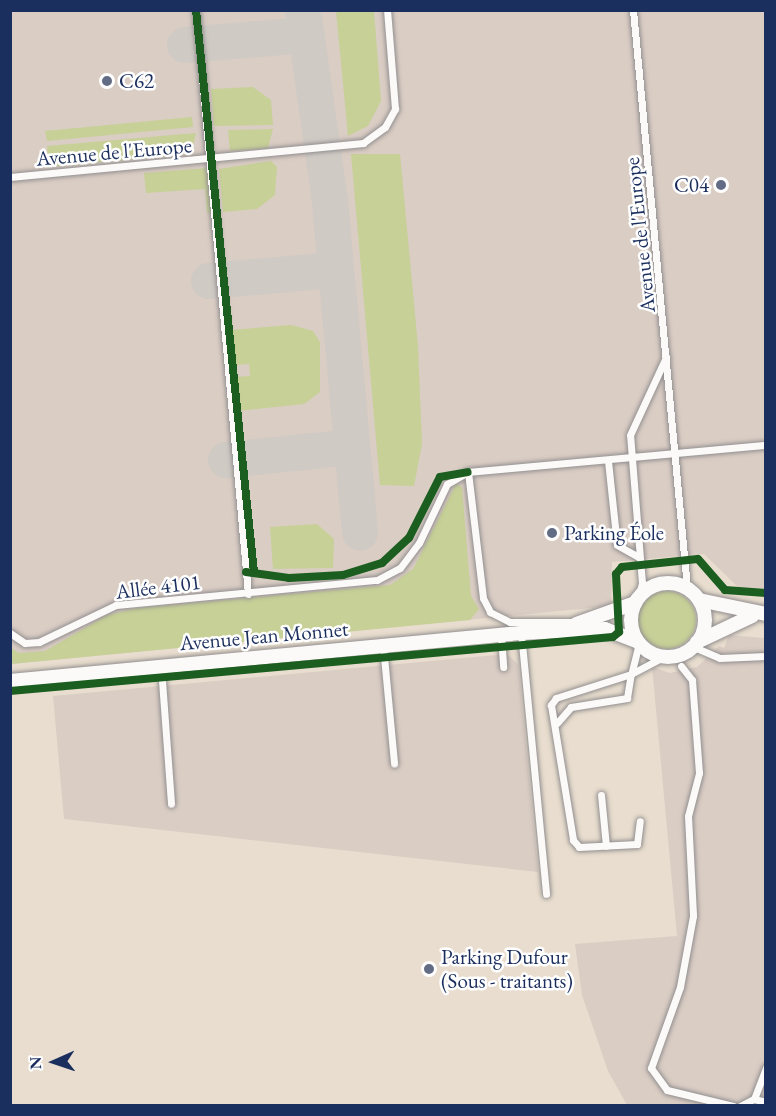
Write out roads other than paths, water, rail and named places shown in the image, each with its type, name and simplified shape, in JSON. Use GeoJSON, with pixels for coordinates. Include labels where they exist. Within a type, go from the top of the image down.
{"type":"FeatureCollection","features":[{"type":"Feature","properties":{"kind":"street"},"geometry":{"type":"LineString","coordinates":[[695,645],[705,617],[699,600],[687,588],[655,585],[637,600],[631,618],[638,642],[663,657],[695,645],[734,620],[761,614]]}},
{"type":"Feature","properties":{"kind":"street","name":"Avenue Jean Monnet"},"geometry":{"type":"LineString","coordinates":[[521,633],[580,623],[637,600]]}},
{"type":"Feature","properties":{"kind":"street"},"geometry":{"type":"LineString","coordinates":[[699,600],[761,614]]}},
{"type":"Feature","properties":{"kind":"street","name":"Avenue Jean Monnet"},"geometry":{"type":"LineString","coordinates":[[10,681],[521,633],[604,629],[638,642]]}},
{"type":"Feature","properties":{"kind":"lane"},"geometry":{"type":"LineString","coordinates":[[196,10],[212,160],[248,594]]}},
{"type":"Feature","properties":{"kind":"lane","name":"Avenue de l'Europe"},"geometry":{"type":"LineString","coordinates":[[10,177],[212,160],[363,143],[385,127],[395,109],[387,10]]}},
{"type":"Feature","properties":{"kind":"lane","name":"Avenue de l'Europe"},"geometry":{"type":"LineString","coordinates":[[633,10],[668,352],[687,588]]}},
{"type":"Feature","properties":{"kind":"lane"},"geometry":{"type":"LineString","coordinates":[[637,600],[639,557],[630,435],[668,352]]}},
{"type":"Feature","properties":{"kind":"lane"},"geometry":{"type":"LineString","coordinates":[[580,623],[510,622],[490,612],[483,598],[468,472],[676,455],[765,445]]}},
{"type":"Feature","properties":{"kind":"lane"},"geometry":{"type":"LineString","coordinates":[[608,461],[616,544],[639,557]]}},
{"type":"Feature","properties":{"kind":"lane","name":"Allée 4101"},"geometry":{"type":"LineString","coordinates":[[10,633],[25,643],[39,642],[116,605],[377,580],[400,568],[419,543],[447,484],[468,472]]}},
{"type":"Feature","properties":{"kind":"lane"},"geometry":{"type":"LineString","coordinates":[[521,633],[546,894]]}},
{"type":"Feature","properties":{"kind":"lane"},"geometry":{"type":"LineString","coordinates":[[501,635],[503,667]]}},
{"type":"Feature","properties":{"kind":"lane"},"geometry":{"type":"LineString","coordinates":[[557,723],[571,707],[627,698],[638,642]]}},
{"type":"Feature","properties":{"kind":"lane"},"geometry":{"type":"LineString","coordinates":[[695,645],[720,658],[765,656]]}},
{"type":"Feature","properties":{"kind":"lane"},"geometry":{"type":"LineString","coordinates":[[383,646],[394,763]]}},
{"type":"Feature","properties":{"kind":"lane"},"geometry":{"type":"LineString","coordinates":[[640,821],[637,844],[579,847],[573,840],[557,723],[551,705],[556,698],[631,674],[663,657]]}},
{"type":"Feature","properties":{"kind":"lane"},"geometry":{"type":"LineString","coordinates":[[681,666],[692,680],[699,773],[688,816],[693,916],[680,987],[651,1068],[667,1090],[733,1106]]}},
{"type":"Feature","properties":{"kind":"lane"},"geometry":{"type":"LineString","coordinates":[[161,667],[171,804]]}},
{"type":"Feature","properties":{"kind":"lane"},"geometry":{"type":"LineString","coordinates":[[601,795],[606,846]]}},
{"type":"Feature","properties":{"kind":"lane"},"geometry":{"type":"LineString","coordinates":[[754,1099],[765,1067]]}},
{"type":"Feature","properties":{"kind":"lane"},"geometry":{"type":"LineString","coordinates":[[740,1106],[754,1099],[765,1102]]}},
{"type":"Feature","properties":{"kind":"place","name":"C62"},"geometry":{"type":"Point","coordinates":[107,81]}},
{"type":"Feature","properties":{"kind":"place","name":"C04"},"geometry":{"type":"Point","coordinates":[721,185]}},
{"type":"Feature","properties":{"kind":"place","name":"Parking Éole"},"geometry":{"type":"Point","coordinates":[552,533]}},
{"type":"Feature","properties":{"kind":"place","name":"Parking Dufour (Sous - traitants)"},"geometry":{"type":"Point","coordinates":[429,969]}}]}
